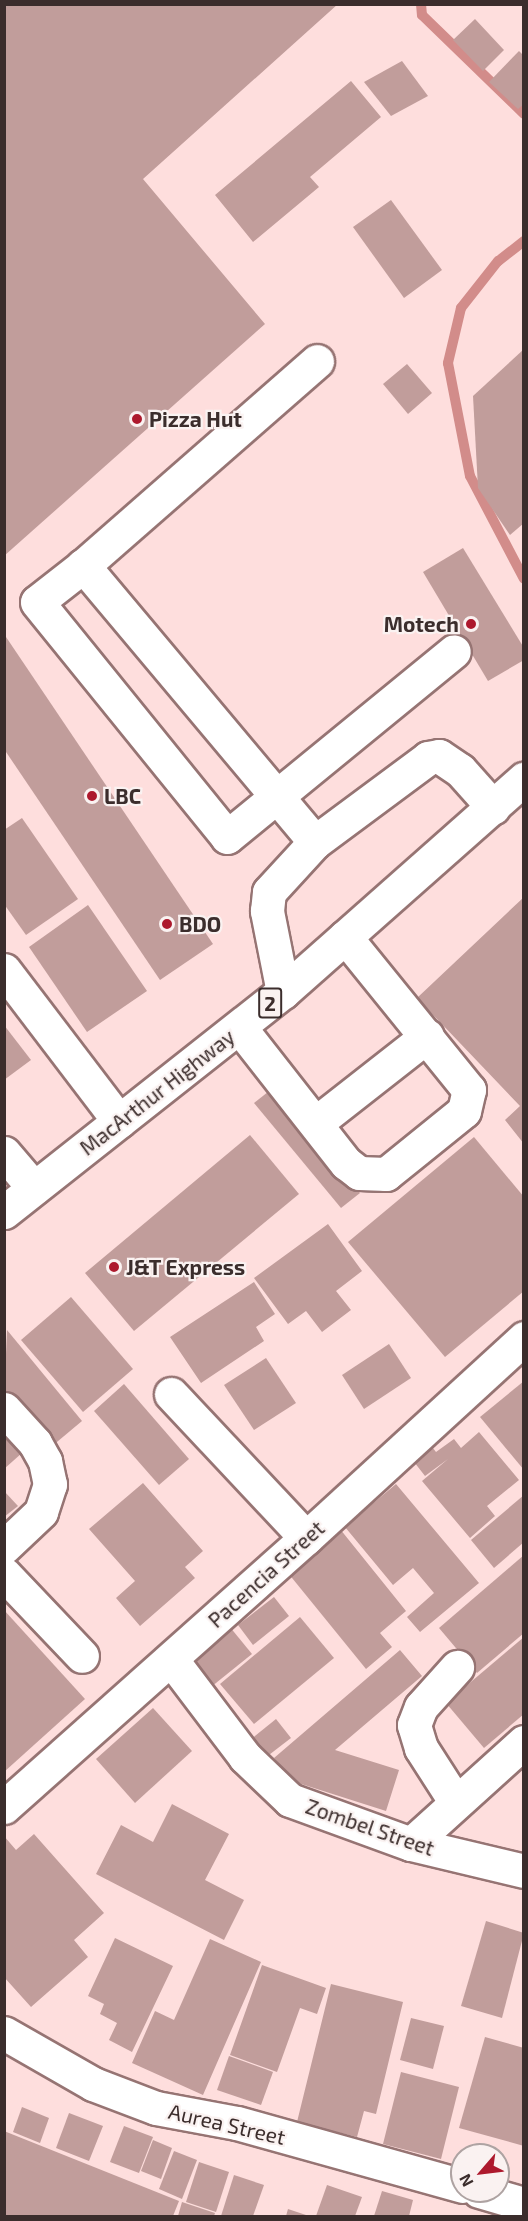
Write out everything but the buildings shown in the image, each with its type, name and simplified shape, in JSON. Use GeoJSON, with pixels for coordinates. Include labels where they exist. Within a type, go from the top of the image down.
{"type":"FeatureCollection","features":[{"type":"Feature","properties":{"kind":"main road"},"geometry":{"type":"LineString","coordinates":[[317,361],[83,566],[38,602],[227,837],[454,651]]}},
{"type":"Feature","properties":{"kind":"main road"},"geometry":{"type":"LineString","coordinates":[[83,566],[278,794],[315,842]]}},
{"type":"Feature","properties":{"kind":"main road"},"geometry":{"type":"LineString","coordinates":[[283,992],[267,911],[269,892],[315,842],[428,758],[439,756],[460,770],[493,807]]}},
{"type":"Feature","properties":{"kind":"main road","name":"MacArthur Highway"},"geometry":{"type":"LineString","coordinates":[[4,1212],[240,1028],[524,779]]}},
{"type":"Feature","properties":{"kind":"main road"},"geometry":{"type":"LineString","coordinates":[[240,1028],[346,1163],[360,1173],[386,1174],[464,1111],[469,1100],[469,1090],[345,937]]}},
{"type":"Feature","properties":{"kind":"main road"},"geometry":{"type":"LineString","coordinates":[[4,970],[119,1121]]}},
{"type":"Feature","properties":{"kind":"main road"},"geometry":{"type":"LineString","coordinates":[[316,1123],[427,1036]]}},
{"type":"Feature","properties":{"kind":"main road"},"geometry":{"type":"LineString","coordinates":[[4,1153],[34,1188]]}},
{"type":"Feature","properties":{"kind":"main road","name":"Pacencia Street"},"geometry":{"type":"LineString","coordinates":[[4,1807],[306,1538],[524,1338]]}},
{"type":"Feature","properties":{"kind":"main road"},"geometry":{"type":"LineString","coordinates":[[171,1394],[306,1538]]}},
{"type":"Feature","properties":{"kind":"main road"},"geometry":{"type":"LineString","coordinates":[[4,1409],[35,1443],[45,1461],[50,1484],[41,1512],[4,1547]]}},
{"type":"Feature","properties":{"kind":"main road"},"geometry":{"type":"LineString","coordinates":[[4,1574],[82,1656]]}},
{"type":"Feature","properties":{"kind":"main road","name":"Zombel Street"},"geometry":{"type":"LineString","coordinates":[[171,1659],[245,1757],[290,1800],[411,1844],[524,1871]]}},
{"type":"Feature","properties":{"kind":"main road"},"geometry":{"type":"LineString","coordinates":[[455,1801],[421,1748],[414,1725],[421,1707],[457,1667]]}},
{"type":"Feature","properties":{"kind":"main road"},"geometry":{"type":"LineString","coordinates":[[411,1844],[455,1801],[524,1742]]}},
{"type":"Feature","properties":{"kind":"main road","name":"Aurea Street"},"geometry":{"type":"LineString","coordinates":[[4,2033],[93,2084],[156,2108],[237,2123],[450,2183]]}},
{"type":"Feature","properties":{"kind":"waterway"},"geometry":{"type":"LineString","coordinates":[[421,4],[422,15],[524,114]]}},
{"type":"Feature","properties":{"kind":"waterway"},"geometry":{"type":"LineString","coordinates":[[524,241],[498,261],[461,308],[448,363],[470,476],[524,579]]}},
{"type":"Feature","properties":{"kind":"place","name":"Pizza Hut"},"geometry":{"type":"Point","coordinates":[137,419]}},
{"type":"Feature","properties":{"kind":"place","name":"Motech"},"geometry":{"type":"Point","coordinates":[471,624]}},
{"type":"Feature","properties":{"kind":"place","name":"LBC"},"geometry":{"type":"Point","coordinates":[92,796]}},
{"type":"Feature","properties":{"kind":"place","name":"BDO"},"geometry":{"type":"Point","coordinates":[167,924]}},
{"type":"Feature","properties":{"kind":"place","name":"J&T Express"},"geometry":{"type":"Point","coordinates":[114,1267]}}]}
